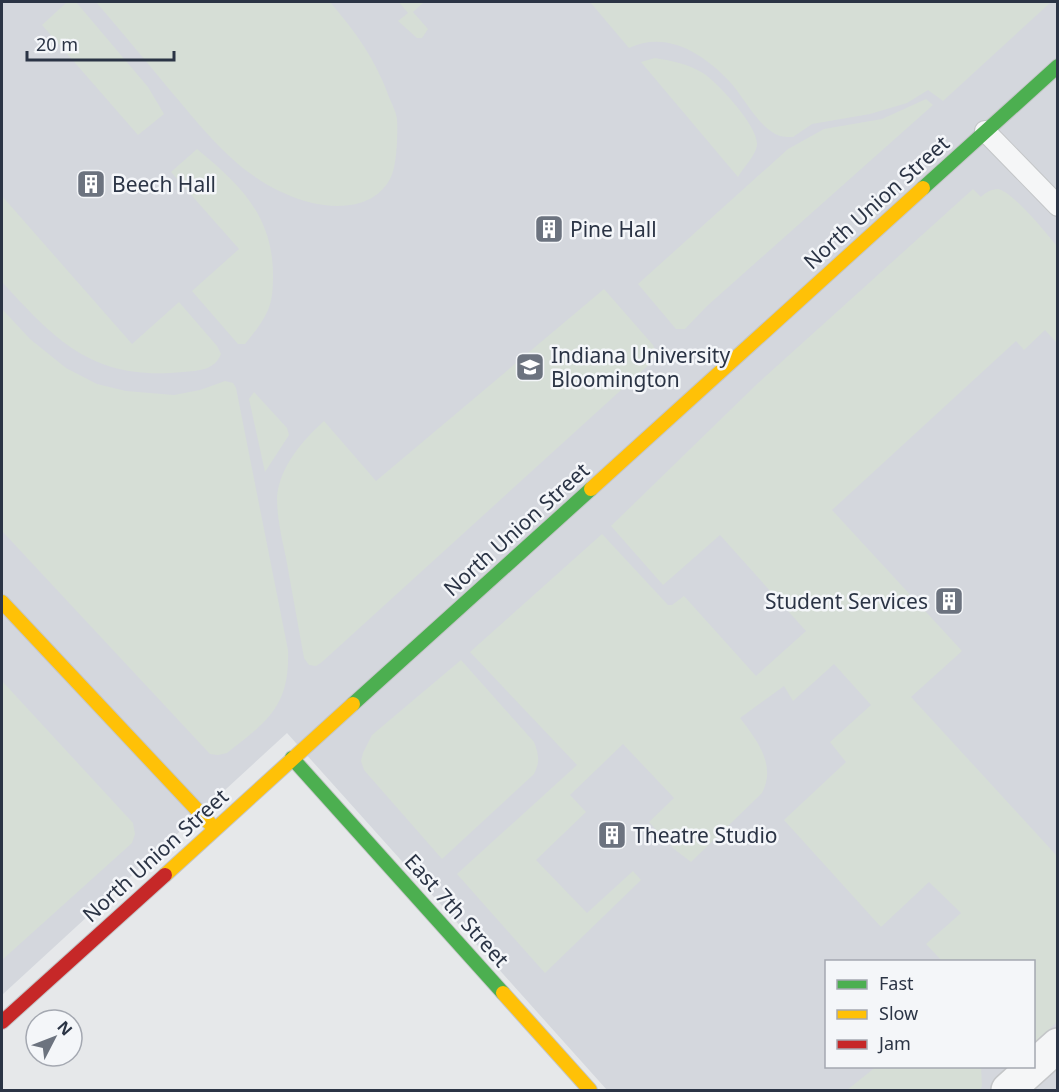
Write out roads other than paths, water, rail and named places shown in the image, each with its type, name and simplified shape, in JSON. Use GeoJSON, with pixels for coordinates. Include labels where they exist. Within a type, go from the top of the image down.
{"type":"FeatureCollection","features":[{"type":"Feature","properties":{"kind":"street","name":"North Union Street"},"geometry":{"type":"LineString","coordinates":[[2,1022],[1058,66]]}},
{"type":"Feature","properties":{"kind":"street"},"geometry":{"type":"LineString","coordinates":[[2,602],[187,796],[215,829]]}},
{"type":"Feature","properties":{"kind":"street","name":"East 7th Street"},"geometry":{"type":"LineString","coordinates":[[292,758],[590,1090]]}},
{"type":"Feature","properties":{"kind":"street"},"geometry":{"type":"LineString","coordinates":[[1035,1066],[1058,1045]]}},
{"type":"Feature","properties":{"kind":"street"},"geometry":{"type":"LineString","coordinates":[[1008,1090],[1032,1068]]}},
{"type":"Feature","properties":{"kind":"lane"},"geometry":{"type":"LineString","coordinates":[[986,131],[1058,206]]}},
{"type":"Feature","properties":{"kind":"place","name":"Beech Hall"},"geometry":{"type":"Point","coordinates":[91,184]}},
{"type":"Feature","properties":{"kind":"place","name":"Pine Hall"},"geometry":{"type":"Point","coordinates":[549,229]}},
{"type":"Feature","properties":{"kind":"place","name":"Indiana University Bloomington"},"geometry":{"type":"Point","coordinates":[530,367]}},
{"type":"Feature","properties":{"kind":"place","name":"Student Services"},"geometry":{"type":"Point","coordinates":[949,601]}},
{"type":"Feature","properties":{"kind":"place","name":"Theatre Studio"},"geometry":{"type":"Point","coordinates":[612,835]}}]}
